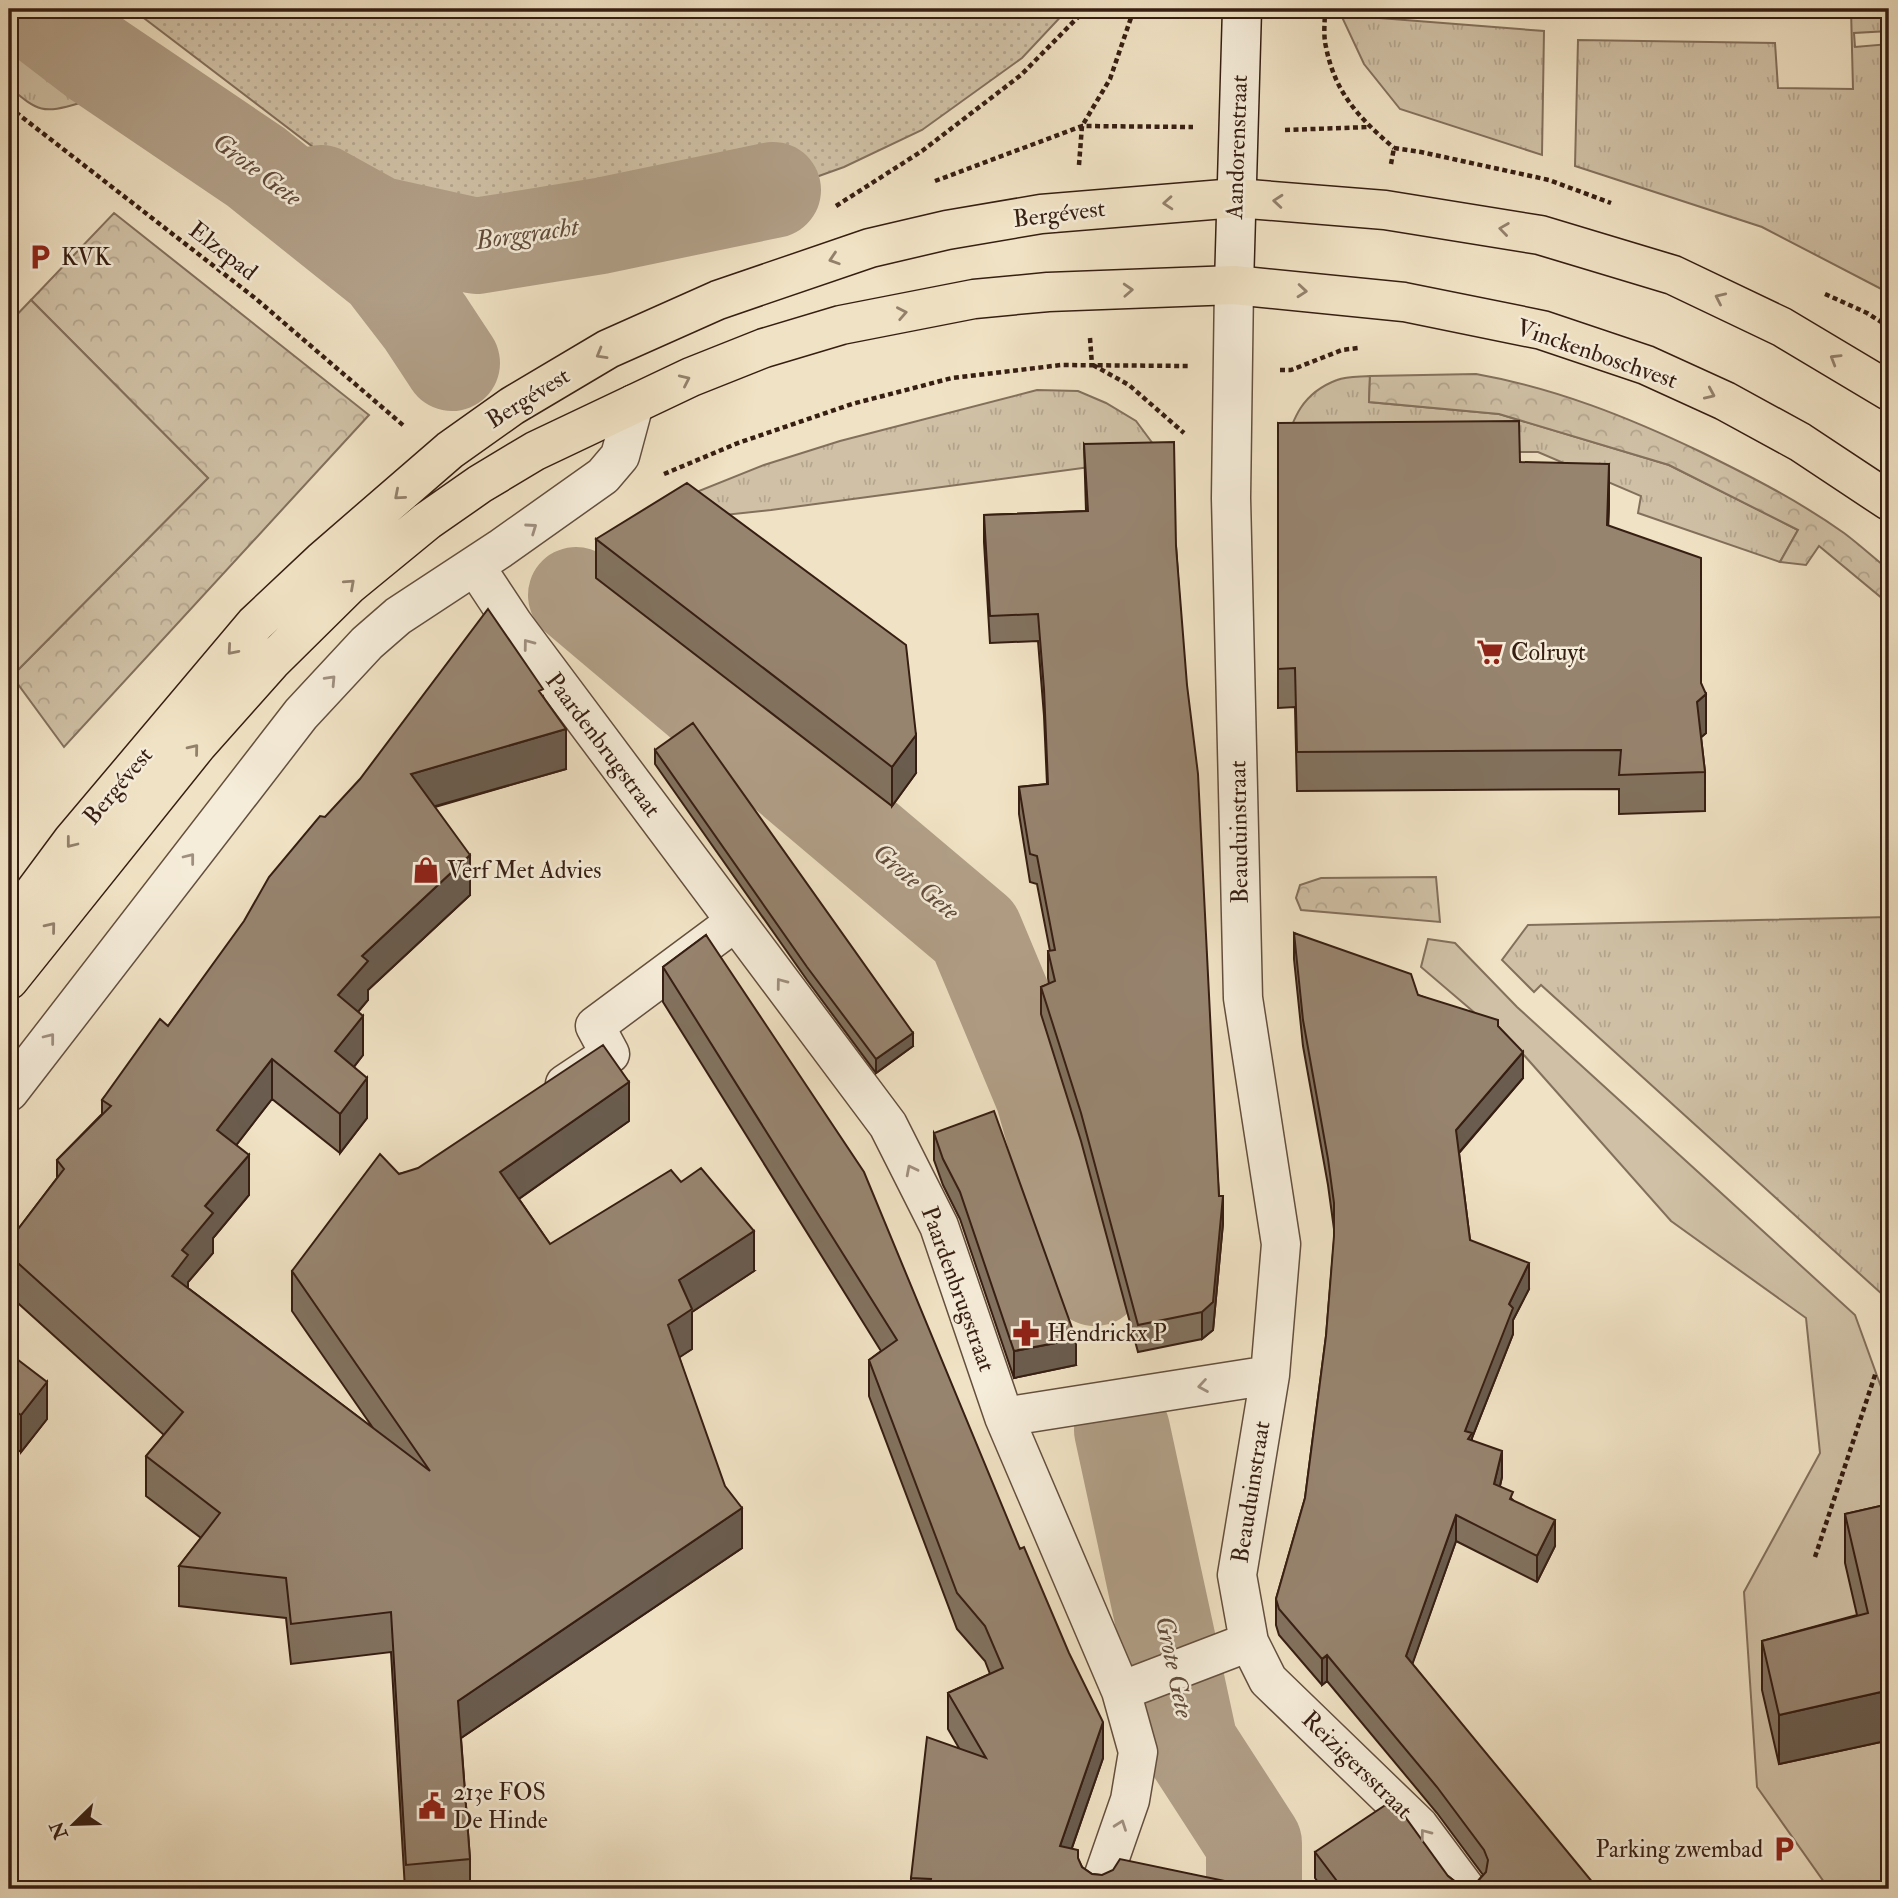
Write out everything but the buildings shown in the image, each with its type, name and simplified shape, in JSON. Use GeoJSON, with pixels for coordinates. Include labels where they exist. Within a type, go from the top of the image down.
{"type":"FeatureCollection","features":[{"type":"Feature","properties":{"kind":"main road"},"geometry":{"type":"LineString","coordinates":[[1236,198],[1385,210],[1540,235],[1673,275],[1782,327],[1889,391]]}},
{"type":"Feature","properties":{"kind":"main road","name":"Bergévest"},"geometry":{"type":"LineString","coordinates":[[9,926],[72,841],[255,624],[323,560],[450,450],[512,406],[597,355],[718,300],[870,248],[947,230],[1041,214],[1236,198]]}},
{"type":"Feature","properties":{"kind":"main road","name":"Bergévest"},"geometry":{"type":"LineString","coordinates":[[9,980],[198,744],[271,662],[349,585],[427,521],[480,484],[536,451],[691,377],[764,348],[841,325],[998,297],[1048,292],[1234,285]]}},
{"type":"Feature","properties":{"kind":"main road","name":"Vinckenboschvest"},"geometry":{"type":"LineString","coordinates":[[1234,285],[1372,297],[1542,330],[1646,365],[1725,401],[1800,442],[1889,500]]}},
{"type":"Feature","properties":{"kind":"street","name":"Aandorenstraat"},"geometry":{"type":"LineString","coordinates":[[1234,285],[1242,9]]}},
{"type":"Feature","properties":{"kind":"street","name":"Beauduinstraat"},"geometry":{"type":"LineString","coordinates":[[1234,285],[1231,498],[1243,998],[1281,1244],[1270,1375],[1237,1575],[1249,1642]]}},
{"type":"Feature","properties":{"kind":"street"},"geometry":{"type":"LineString","coordinates":[[9,1092],[301,714],[331,680],[398,616],[475,566],[603,476],[620,456],[634,404]]}},
{"type":"Feature","properties":{"kind":"street","name":"Paardenbrugstraat"},"geometry":{"type":"LineString","coordinates":[[475,566],[514,625],[888,1125],[939,1226],[1004,1416],[1136,1685]]}},
{"type":"Feature","properties":{"kind":"street"},"geometry":{"type":"LineString","coordinates":[[542,1100],[610,1054],[595,1026],[735,922]]}},
{"type":"Feature","properties":{"kind":"street"},"geometry":{"type":"LineString","coordinates":[[1004,1416],[1270,1375]]}},
{"type":"Feature","properties":{"kind":"street"},"geometry":{"type":"LineString","coordinates":[[1099,1889],[1130,1800],[1138,1752],[1136,1685],[1249,1642]]}},
{"type":"Feature","properties":{"kind":"street","name":"Reizigersstraat"},"geometry":{"type":"LineString","coordinates":[[1249,1642],[1268,1680],[1419,1826],[1466,1889]]}},
{"type":"Feature","properties":{"kind":"path"},"geometry":{"type":"LineString","coordinates":[[828,211],[922,151],[1021,75],[1086,9]]}},
{"type":"Feature","properties":{"kind":"path"},"geometry":{"type":"LineString","coordinates":[[1082,126],[1110,79],[1134,9]]}},
{"type":"Feature","properties":{"kind":"path"},"geometry":{"type":"LineString","coordinates":[[1325,9],[1325,45],[1337,87],[1370,127],[1394,148]]}},
{"type":"Feature","properties":{"kind":"path","name":"Elzepad"},"geometry":{"type":"LineString","coordinates":[[9,107],[255,298],[410,431]]}},
{"type":"Feature","properties":{"kind":"path"},"geometry":{"type":"LineString","coordinates":[[663,475],[738,443],[839,408],[952,378],[1061,365],[1290,370],[1342,350],[1369,346],[1372,297]]}},
{"type":"Feature","properties":{"kind":"path"},"geometry":{"type":"LineString","coordinates":[[1092,365],[1129,385],[1188,437]]}},
{"type":"Feature","properties":{"kind":"path"},"geometry":{"type":"LineString","coordinates":[[1815,1557],[1876,1372]]}},
{"type":"Feature","properties":{"kind":"green space"},"geometry":{"type":"Polygon","coordinates":[[[132,9],[1068,9],[1022,58],[922,130],[844,167],[674,228],[626,235],[595,203],[571,199],[439,218],[376,195],[132,9]]]}},
{"type":"Feature","properties":{"kind":"green space"},"geometry":{"type":"Polygon","coordinates":[[[1851,9],[1889,9],[1889,31],[1854,33],[1855,47],[1889,44],[1889,100],[1882,107],[1889,114],[1889,293],[1762,227],[1575,166],[1578,40],[1775,43],[1778,88],[1853,89],[1851,9]]]}},
{"type":"Feature","properties":{"kind":"green space"},"geometry":{"type":"Polygon","coordinates":[[[1341,15],[1544,31],[1542,155],[1400,109],[1364,64],[1341,15]]]}},
{"type":"Feature","properties":{"kind":"green space"},"geometry":{"type":"Polygon","coordinates":[[[9,34],[80,103],[57,109],[42,108],[27,102],[9,87],[9,34]]]}},
{"type":"Feature","properties":{"kind":"green space"},"geometry":{"type":"Polygon","coordinates":[[[114,213],[369,415],[64,747],[12,676],[208,478],[31,300],[114,213]]]}},
{"type":"Feature","properties":{"kind":"green space"},"geometry":{"type":"Polygon","coordinates":[[[31,300],[208,478],[12,676],[9,672],[9,323],[31,300]]]}},
{"type":"Feature","properties":{"kind":"green space"},"geometry":{"type":"Polygon","coordinates":[[[1476,374],[1534,387],[1619,416],[1701,452],[1810,510],[1844,533],[1889,570],[1889,604],[1819,546],[1806,565],[1780,562],[1798,530],[1669,465],[1499,414],[1369,402],[1370,376],[1476,374]]]}},
{"type":"Feature","properties":{"kind":"green space"},"geometry":{"type":"Polygon","coordinates":[[[1370,376],[1369,402],[1499,414],[1669,465],[1798,530],[1780,562],[1638,513],[1641,496],[1538,452],[1283,451],[1295,417],[1315,392],[1341,379],[1370,376]]]}},
{"type":"Feature","properties":{"kind":"green space"},"geometry":{"type":"Polygon","coordinates":[[[1037,390],[1078,391],[1106,403],[1136,421],[1165,460],[1127,462],[678,520],[669,503],[764,465],[840,441],[1037,390]]]}},
{"type":"Feature","properties":{"kind":"green space"},"geometry":{"type":"Polygon","coordinates":[[[1436,877],[1440,922],[1301,910],[1296,898],[1300,885],[1321,878],[1436,877]]]}},
{"type":"Feature","properties":{"kind":"green space"},"geometry":{"type":"Polygon","coordinates":[[[1889,917],[1889,1295],[1883,1295],[1541,985],[1534,992],[1502,960],[1528,925],[1889,917]]]}},
{"type":"Feature","properties":{"kind":"green space"},"geometry":{"type":"Polygon","coordinates":[[[1428,939],[1455,943],[1517,1007],[1855,1315],[1889,1409],[1889,1889],[1829,1889],[1757,1787],[1744,1592],[1820,1453],[1806,1318],[1671,1221],[1523,1054],[1421,967],[1428,939]]]}},
{"type":"Feature","properties":{"kind":"waterway","name":"Grote Gete"},"geometry":{"type":"LineString","coordinates":[[31,9],[95,58],[256,167],[385,270],[452,363]]}},
{"type":"Feature","properties":{"kind":"waterway","name":"Borggracht"},"geometry":{"type":"LineString","coordinates":[[321,193],[377,224],[476,246],[600,226],[773,190]]}},
{"type":"Feature","properties":{"kind":"waterway","name":"Grote Gete"},"geometry":{"type":"LineString","coordinates":[[576,595],[975,932],[1043,1095],[1095,1278]]}},
{"type":"Feature","properties":{"kind":"waterway","name":"Grote Gete"},"geometry":{"type":"LineString","coordinates":[[1122,1430],[1190,1744],[1254,1843],[1254,1889]]}},
{"type":"Feature","properties":{"kind":"place","name":"KVK"},"geometry":{"type":"Point","coordinates":[40,257]}},
{"type":"Feature","properties":{"kind":"place","name":"Colruyt"},"geometry":{"type":"Point","coordinates":[1490,652]}},
{"type":"Feature","properties":{"kind":"place","name":"Verf Met Advies"},"geometry":{"type":"Point","coordinates":[426,870]}},
{"type":"Feature","properties":{"kind":"place","name":"Hendrickx P"},"geometry":{"type":"Point","coordinates":[1026,1333]}},
{"type":"Feature","properties":{"kind":"place","name":"213e FOS De Hinde"},"geometry":{"type":"Point","coordinates":[432,1806]}},
{"type":"Feature","properties":{"kind":"place","name":"Parking zwembad"},"geometry":{"type":"Point","coordinates":[1784,1849]}}]}
